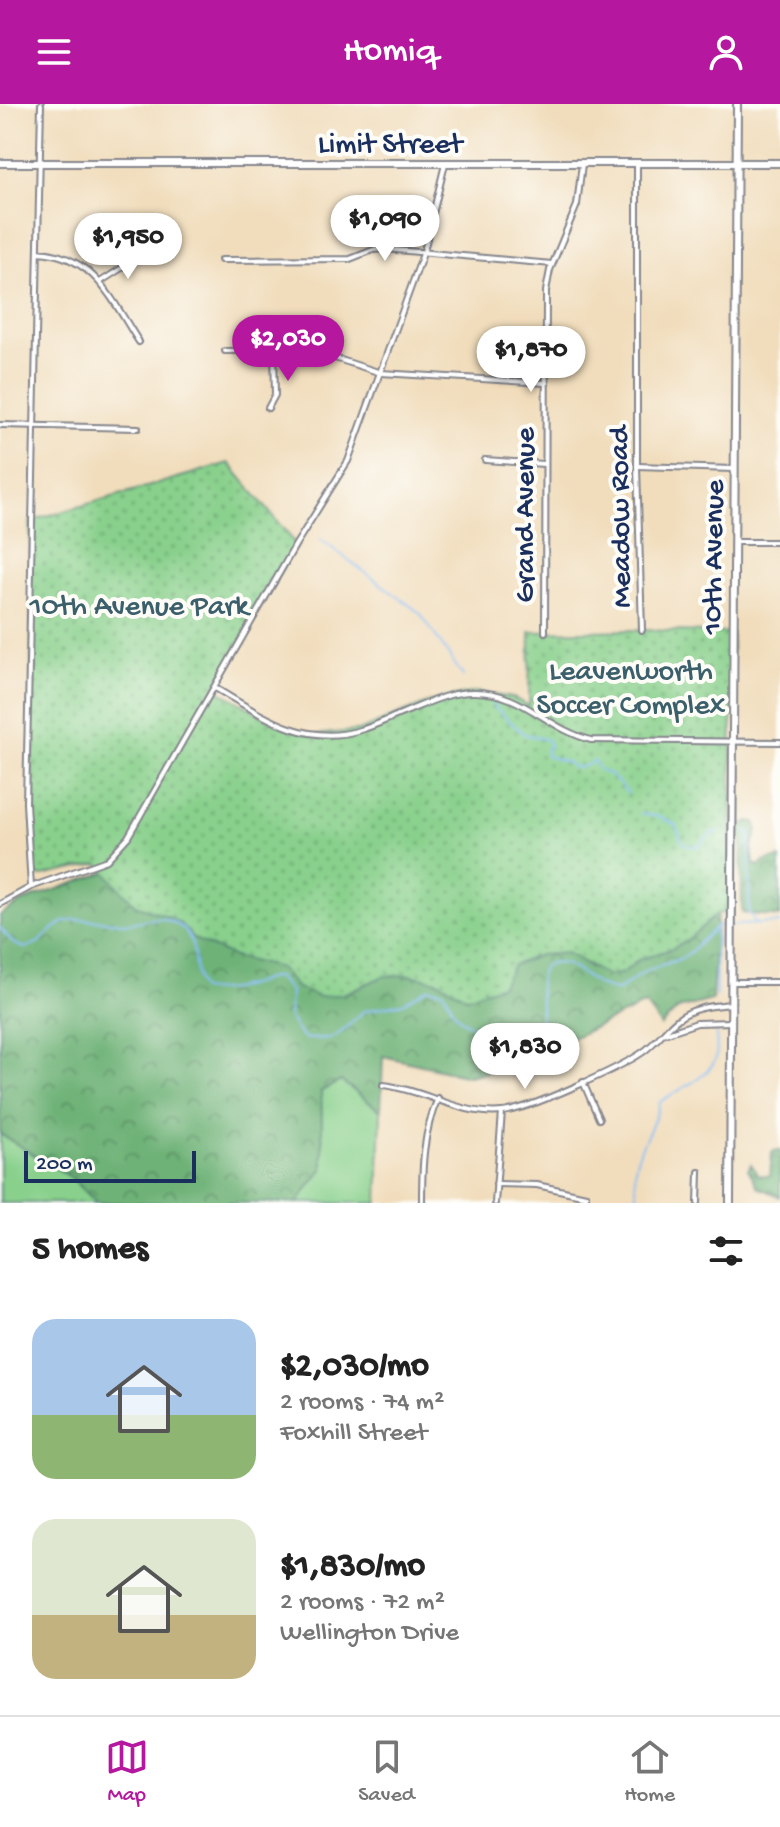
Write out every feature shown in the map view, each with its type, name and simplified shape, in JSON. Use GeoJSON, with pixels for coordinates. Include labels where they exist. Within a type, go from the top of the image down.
{"type":"FeatureCollection","features":[{"type":"Feature","properties":{"kind":"street"},"geometry":{"type":"LineString","coordinates":[[31,887],[26,803],[41,104]]}},
{"type":"Feature","properties":{"kind":"street","name":"10th Avenue"},"geometry":{"type":"LineString","coordinates":[[730,1203],[737,104]]}},
{"type":"Feature","properties":{"kind":"street","name":"Limit Street"},"geometry":{"type":"LineString","coordinates":[[0,163],[780,163]]}},
{"type":"Feature","properties":{"kind":"street","name":"Meadow Road"},"geometry":{"type":"LineString","coordinates":[[637,163],[637,466],[642,630]]}},
{"type":"Feature","properties":{"kind":"street"},"geometry":{"type":"LineString","coordinates":[[1,903],[31,887],[98,864],[113,855],[128,837],[294,548],[348,461],[424,251],[445,164]]}},
{"type":"Feature","properties":{"kind":"street","name":"Grand Avenue"},"geometry":{"type":"LineString","coordinates":[[545,632],[546,291],[552,264],[577,205],[582,164]]}},
{"type":"Feature","properties":{"kind":"street"},"geometry":{"type":"LineString","coordinates":[[221,260],[350,259],[373,250],[424,251],[552,264]]}},
{"type":"Feature","properties":{"kind":"street"},"geometry":{"type":"LineString","coordinates":[[38,252],[52,253],[81,264],[100,282],[139,342]]}},
{"type":"Feature","properties":{"kind":"street"},"geometry":{"type":"LineString","coordinates":[[100,282],[142,255]]}},
{"type":"Feature","properties":{"kind":"street"},"geometry":{"type":"LineString","coordinates":[[268,408],[275,395],[274,350]]}},
{"type":"Feature","properties":{"kind":"street"},"geometry":{"type":"LineString","coordinates":[[225,351],[319,351],[381,373],[546,383]]}},
{"type":"Feature","properties":{"kind":"street"},"geometry":{"type":"LineString","coordinates":[[0,425],[138,428]]}},
{"type":"Feature","properties":{"kind":"street"},"geometry":{"type":"LineString","coordinates":[[485,460],[544,464]]}},
{"type":"Feature","properties":{"kind":"street"},"geometry":{"type":"LineString","coordinates":[[637,466],[734,469]]}},
{"type":"Feature","properties":{"kind":"street"},"geometry":{"type":"LineString","coordinates":[[734,542],[780,542]]}},
{"type":"Feature","properties":{"kind":"street"},"geometry":{"type":"LineString","coordinates":[[215,688],[275,723],[311,735],[328,736],[358,731],[450,695],[475,692],[513,698],[562,730],[591,740],[780,742]]}},
{"type":"Feature","properties":{"kind":"street"},"geometry":{"type":"LineString","coordinates":[[731,982],[780,982]]}},
{"type":"Feature","properties":{"kind":"street"},"geometry":{"type":"LineString","coordinates":[[383,1085],[405,1087],[477,1110],[502,1112],[524,1107],[640,1054],[677,1019],[688,1013],[731,1004]]}},
{"type":"Feature","properties":{"kind":"street"},"geometry":{"type":"LineString","coordinates":[[664,1034],[690,1024],[731,1022]]}},
{"type":"Feature","properties":{"kind":"street"},"geometry":{"type":"LineString","coordinates":[[583,1082],[599,1119]]}},
{"type":"Feature","properties":{"kind":"street"},"geometry":{"type":"LineString","coordinates":[[422,1203],[425,1138],[438,1098]]}},
{"type":"Feature","properties":{"kind":"street"},"geometry":{"type":"LineString","coordinates":[[495,1203],[502,1112]]}},
{"type":"Feature","properties":{"kind":"street"},"geometry":{"type":"LineString","coordinates":[[698,1203],[699,1172]]}},
{"type":"Feature","properties":{"kind":"street"},"geometry":{"type":"LineString","coordinates":[[496,1184],[537,1185],[586,1196]]}},
{"type":"Feature","properties":{"kind":"green space"},"geometry":{"type":"Polygon","coordinates":[[[229,463],[296,544],[215,688],[275,723],[311,735],[358,731],[435,700],[475,692],[513,698],[529,706],[530,632],[642,630],[732,633],[731,911],[717,914],[686,941],[638,960],[623,973],[607,976],[567,953],[539,955],[513,965],[502,985],[467,997],[438,981],[410,975],[384,976],[343,994],[319,997],[297,988],[280,968],[234,957],[194,939],[179,923],[164,915],[135,905],[98,864],[38,877],[33,851],[30,521],[229,463]]]}},
{"type":"Feature","properties":{"kind":"green space"},"geometry":{"type":"Polygon","coordinates":[[[749,821],[755,822],[758,831],[752,847],[754,864],[758,866],[780,858],[780,917],[742,913],[741,826],[749,821]]]}},
{"type":"Feature","properties":{"kind":"green space"},"geometry":{"type":"Polygon","coordinates":[[[106,872],[135,905],[179,923],[194,939],[234,957],[280,968],[297,988],[343,994],[384,976],[410,975],[438,981],[467,997],[513,965],[539,955],[567,953],[590,968],[623,973],[638,960],[686,941],[717,914],[712,1000],[678,1009],[661,1026],[645,1004],[510,1067],[468,1076],[383,1056],[381,1111],[341,1081],[321,1091],[323,1168],[297,1203],[97,1203],[72,1178],[0,1134],[0,915],[24,901],[106,872]]]}},
{"type":"Feature","properties":{"kind":"green space"},"geometry":{"type":"Polygon","coordinates":[[[341,1081],[381,1111],[378,1203],[297,1203],[323,1168],[321,1091],[341,1081]]]}},
{"type":"Feature","properties":{"kind":"green space"},"geometry":{"type":"Polygon","coordinates":[[[0,1134],[68,1174],[97,1203],[0,1203],[0,1134]]]}},
{"type":"Feature","properties":{"kind":"green space"},"geometry":{"type":"Polygon","coordinates":[[[780,1150],[780,1197],[758,1187],[748,1169],[751,1164],[758,1175],[770,1176],[772,1152],[780,1150]]]}},
{"type":"Feature","properties":{"kind":"waterway"},"geometry":{"type":"LineString","coordinates":[[320,539],[420,613],[463,676]]}},
{"type":"Feature","properties":{"kind":"waterway"},"geometry":{"type":"LineString","coordinates":[[492,705],[524,734],[548,740],[547,756],[569,763],[574,768],[594,761],[600,771],[610,774],[628,793]]}},
{"type":"Feature","properties":{"kind":"waterway"},"geometry":{"type":"LineString","coordinates":[[641,814],[660,817],[676,825],[682,841],[688,845],[699,846],[710,834],[719,832]]}},
{"type":"Feature","properties":{"kind":"waterway"},"geometry":{"type":"LineString","coordinates":[[745,832],[750,833],[749,913],[755,922]]}},
{"type":"Feature","properties":{"kind":"waterway"},"geometry":{"type":"LineString","coordinates":[[0,928],[13,943],[24,948],[38,943],[60,924],[72,920],[127,923],[159,918],[170,921],[181,927],[189,937],[201,990],[232,989],[277,977],[290,991],[289,1017],[301,1036],[307,1039],[331,1038],[364,1011],[403,1003],[428,988],[443,991],[456,1014],[467,1023],[490,1035],[515,1039],[534,1032],[540,1021],[539,979],[544,966],[564,964],[596,984],[618,990],[646,971],[685,957],[717,926],[780,923]]}},
{"type":"Feature","properties":{"kind":"waterway"},"geometry":{"type":"LineString","coordinates":[[715,928],[716,997]]}},
{"type":"Feature","properties":{"kind":"waterway"},"geometry":{"type":"LineString","coordinates":[[638,1203],[636,1163],[660,1102],[699,1078],[712,1066],[717,1055],[716,1032]]}},
{"type":"Feature","properties":{"kind":"park label","name":"10th Avenue Park"},"geometry":{"type":"Point","coordinates":[139,604]}},
{"type":"Feature","properties":{"kind":"park label","name":"Leavenworth Soccer Complex"},"geometry":{"type":"Point","coordinates":[631,686]}}]}
